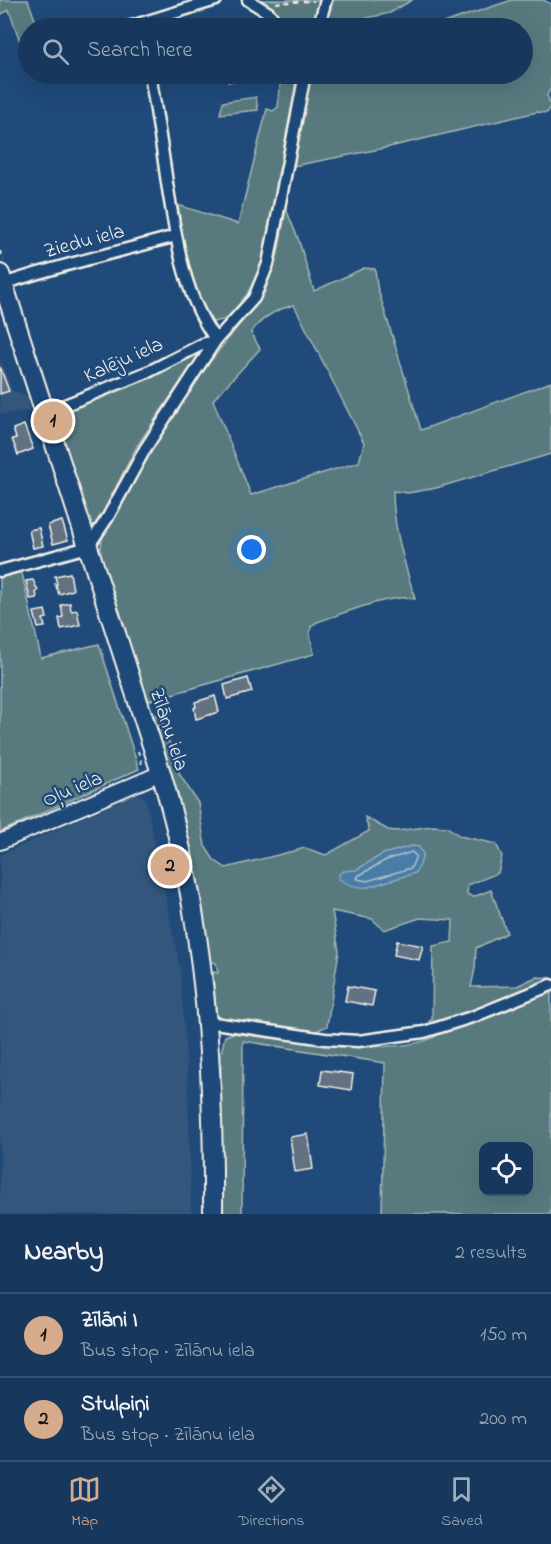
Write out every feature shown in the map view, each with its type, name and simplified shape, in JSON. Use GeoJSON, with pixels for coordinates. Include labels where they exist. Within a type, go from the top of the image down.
{"type":"FeatureCollection","features":[{"type":"Feature","properties":{"kind":"highway","name":"Zīlānu iela"},"geometry":{"type":"LineString","coordinates":[[1,281],[88,547],[154,776],[182,849],[195,912],[207,1022],[212,1086],[213,1214]]}},
{"type":"Feature","properties":{"kind":"street"},"geometry":{"type":"LineString","coordinates":[[165,18],[216,0]]}},
{"type":"Feature","properties":{"kind":"street"},"geometry":{"type":"LineString","coordinates":[[321,18],[326,0]]}},
{"type":"Feature","properties":{"kind":"street"},"geometry":{"type":"LineString","coordinates":[[250,1],[273,18]]}},
{"type":"Feature","properties":{"kind":"street"},"geometry":{"type":"LineString","coordinates":[[152,84],[176,236],[185,274],[196,306],[216,340]]}},
{"type":"Feature","properties":{"kind":"street"},"geometry":{"type":"LineString","coordinates":[[0,571],[88,547],[108,517],[145,449],[216,340],[254,298],[268,264],[302,84]]}},
{"type":"Feature","properties":{"kind":"street","name":"Ziedu iela"},"geometry":{"type":"LineString","coordinates":[[1,281],[176,236]]}},
{"type":"Feature","properties":{"kind":"street","name":"Kalēju iela"},"geometry":{"type":"LineString","coordinates":[[45,413],[150,371],[202,344],[216,340]]}},
{"type":"Feature","properties":{"kind":"street","name":"Oļu iela"},"geometry":{"type":"LineString","coordinates":[[0,842],[154,776]]}},
{"type":"Feature","properties":{"kind":"street"},"geometry":{"type":"LineString","coordinates":[[207,1022],[325,1039],[358,1041],[424,1032],[475,1016],[551,985]]}},
{"type":"Feature","properties":{"kind":"path"},"geometry":{"type":"LineString","coordinates":[[250,1],[291,4],[311,3],[317,0]]}},
{"type":"Feature","properties":{"kind":"path"},"geometry":{"type":"LineString","coordinates":[[136,747],[154,776]]}},
{"type":"Feature","properties":{"kind":"shaded area"},"geometry":{"type":"Polygon","coordinates":[[[0,358],[12,390],[28,397],[30,411],[0,414],[0,358]]]}},
{"type":"Feature","properties":{"kind":"shaded area"},"geometry":{"type":"Polygon","coordinates":[[[137,793],[146,799],[180,968],[188,1084],[191,1214],[0,1214],[0,855],[137,793]]]}},
{"type":"Feature","properties":{"kind":"green space"},"geometry":{"type":"Polygon","coordinates":[[[0,0],[28,0],[34,18],[18,18],[18,36],[9,10],[0,15],[0,0]]]}},
{"type":"Feature","properties":{"kind":"green space"},"geometry":{"type":"Polygon","coordinates":[[[258,0],[320,0],[314,18],[277,18],[258,0]]]}},
{"type":"Feature","properties":{"kind":"green space"},"geometry":{"type":"Polygon","coordinates":[[[332,0],[412,0],[390,13],[367,18],[327,18],[332,0]]]}},
{"type":"Feature","properties":{"kind":"green space"},"geometry":{"type":"Polygon","coordinates":[[[512,0],[543,0],[551,4],[551,88],[547,95],[551,106],[547,113],[537,112],[385,148],[293,166],[309,84],[533,84],[533,18],[458,18],[512,0]]]}},
{"type":"Feature","properties":{"kind":"green space"},"geometry":{"type":"Polygon","coordinates":[[[280,84],[295,84],[286,143],[277,178],[275,209],[264,254],[246,296],[227,319],[213,322],[199,307],[182,234],[178,205],[238,224],[267,109],[273,111],[278,107],[280,84]]]}},
{"type":"Feature","properties":{"kind":"green space"},"geometry":{"type":"Polygon","coordinates":[[[256,97],[258,110],[220,114],[223,102],[256,97]]]}},
{"type":"Feature","properties":{"kind":"green space"},"geometry":{"type":"Polygon","coordinates":[[[286,209],[299,241],[314,291],[364,268],[375,269],[377,286],[421,430],[551,382],[551,454],[436,488],[408,493],[393,491],[397,532],[415,599],[381,601],[317,622],[311,627],[310,635],[314,654],[147,701],[100,555],[102,538],[158,440],[208,364],[264,294],[278,254],[286,209]],[[294,305],[275,312],[260,322],[251,332],[260,349],[213,400],[251,495],[359,462],[364,443],[294,305]]]}},
{"type":"Feature","properties":{"kind":"green space"},"geometry":{"type":"Polygon","coordinates":[[[203,349],[137,446],[98,522],[96,525],[89,524],[53,417],[55,413],[203,349]]]}},
{"type":"Feature","properties":{"kind":"green space"},"geometry":{"type":"Polygon","coordinates":[[[19,560],[41,658],[99,644],[139,769],[0,832],[0,566],[19,560]]]}},
{"type":"Feature","properties":{"kind":"green space"},"geometry":{"type":"Polygon","coordinates":[[[159,712],[180,775],[198,803],[205,846],[214,860],[226,868],[305,848],[326,855],[369,831],[365,817],[388,830],[447,827],[460,836],[496,844],[502,856],[498,873],[468,885],[467,894],[473,897],[491,890],[507,933],[476,948],[471,987],[517,986],[536,977],[551,978],[551,982],[475,1011],[432,1024],[429,1021],[432,1020],[433,946],[452,942],[453,920],[420,918],[384,930],[372,919],[332,911],[339,951],[327,1026],[318,1030],[316,1034],[217,1020],[213,975],[214,972],[218,973],[216,963],[211,962],[190,849],[154,723],[154,717],[159,712]]]}},
{"type":"Feature","properties":{"kind":"green space"},"geometry":{"type":"Polygon","coordinates":[[[551,989],[551,1214],[382,1214],[385,1063],[243,1041],[242,1214],[221,1214],[221,1053],[225,1036],[233,1033],[310,1043],[374,1047],[403,1045],[427,1040],[443,1031],[551,989]]]}},
{"type":"Feature","properties":{"kind":"water"},"geometry":{"type":"Polygon","coordinates":[[[412,846],[419,847],[423,854],[415,873],[368,887],[353,886],[339,879],[339,874],[343,871],[356,870],[383,854],[412,846]]]}},
{"type":"Feature","properties":{"kind":"building"},"geometry":{"type":"Polygon","coordinates":[[[0,367],[9,391],[0,394],[0,367]]]}},
{"type":"Feature","properties":{"kind":"building"},"geometry":{"type":"Polygon","coordinates":[[[24,425],[33,449],[18,455],[12,439],[16,438],[13,429],[24,425]]]}},
{"type":"Feature","properties":{"kind":"building"},"geometry":{"type":"Polygon","coordinates":[[[62,521],[68,540],[53,544],[48,525],[62,521]]]}},
{"type":"Feature","properties":{"kind":"building"},"geometry":{"type":"Polygon","coordinates":[[[39,528],[43,546],[33,548],[29,530],[39,528]]]}},
{"type":"Feature","properties":{"kind":"building"},"geometry":{"type":"Polygon","coordinates":[[[70,573],[73,590],[59,594],[55,576],[70,573]]]}},
{"type":"Feature","properties":{"kind":"building"},"geometry":{"type":"Polygon","coordinates":[[[33,580],[38,591],[36,592],[37,598],[30,599],[26,581],[33,580]]]}},
{"type":"Feature","properties":{"kind":"building"},"geometry":{"type":"Polygon","coordinates":[[[70,603],[71,611],[77,610],[80,625],[61,629],[59,618],[63,617],[61,605],[70,603]]]}},
{"type":"Feature","properties":{"kind":"building"},"geometry":{"type":"Polygon","coordinates":[[[45,610],[47,618],[43,619],[45,627],[38,628],[34,612],[45,610]]]}},
{"type":"Feature","properties":{"kind":"building"},"geometry":{"type":"Polygon","coordinates":[[[248,678],[252,692],[227,699],[224,685],[248,678]]]}},
{"type":"Feature","properties":{"kind":"building"},"geometry":{"type":"Polygon","coordinates":[[[215,696],[219,712],[196,719],[195,702],[215,696]]]}},
{"type":"Feature","properties":{"kind":"building"},"geometry":{"type":"Polygon","coordinates":[[[397,941],[423,946],[419,960],[394,955],[397,941]]]}},
{"type":"Feature","properties":{"kind":"building"},"geometry":{"type":"Polygon","coordinates":[[[348,986],[375,991],[372,1006],[345,1001],[348,986]]]}},
{"type":"Feature","properties":{"kind":"building"},"geometry":{"type":"Polygon","coordinates":[[[322,1070],[353,1074],[351,1090],[320,1085],[322,1070]]]}},
{"type":"Feature","properties":{"kind":"building"},"geometry":{"type":"Polygon","coordinates":[[[308,1134],[313,1169],[295,1172],[290,1137],[308,1134]]]}},
{"type":"Feature","properties":{"kind":"place","name":"Zīlāni I"},"geometry":{"type":"Point","coordinates":[53,421]}},
{"type":"Feature","properties":{"kind":"place","name":"Stulpiņi"},"geometry":{"type":"Point","coordinates":[170,866]}}]}
